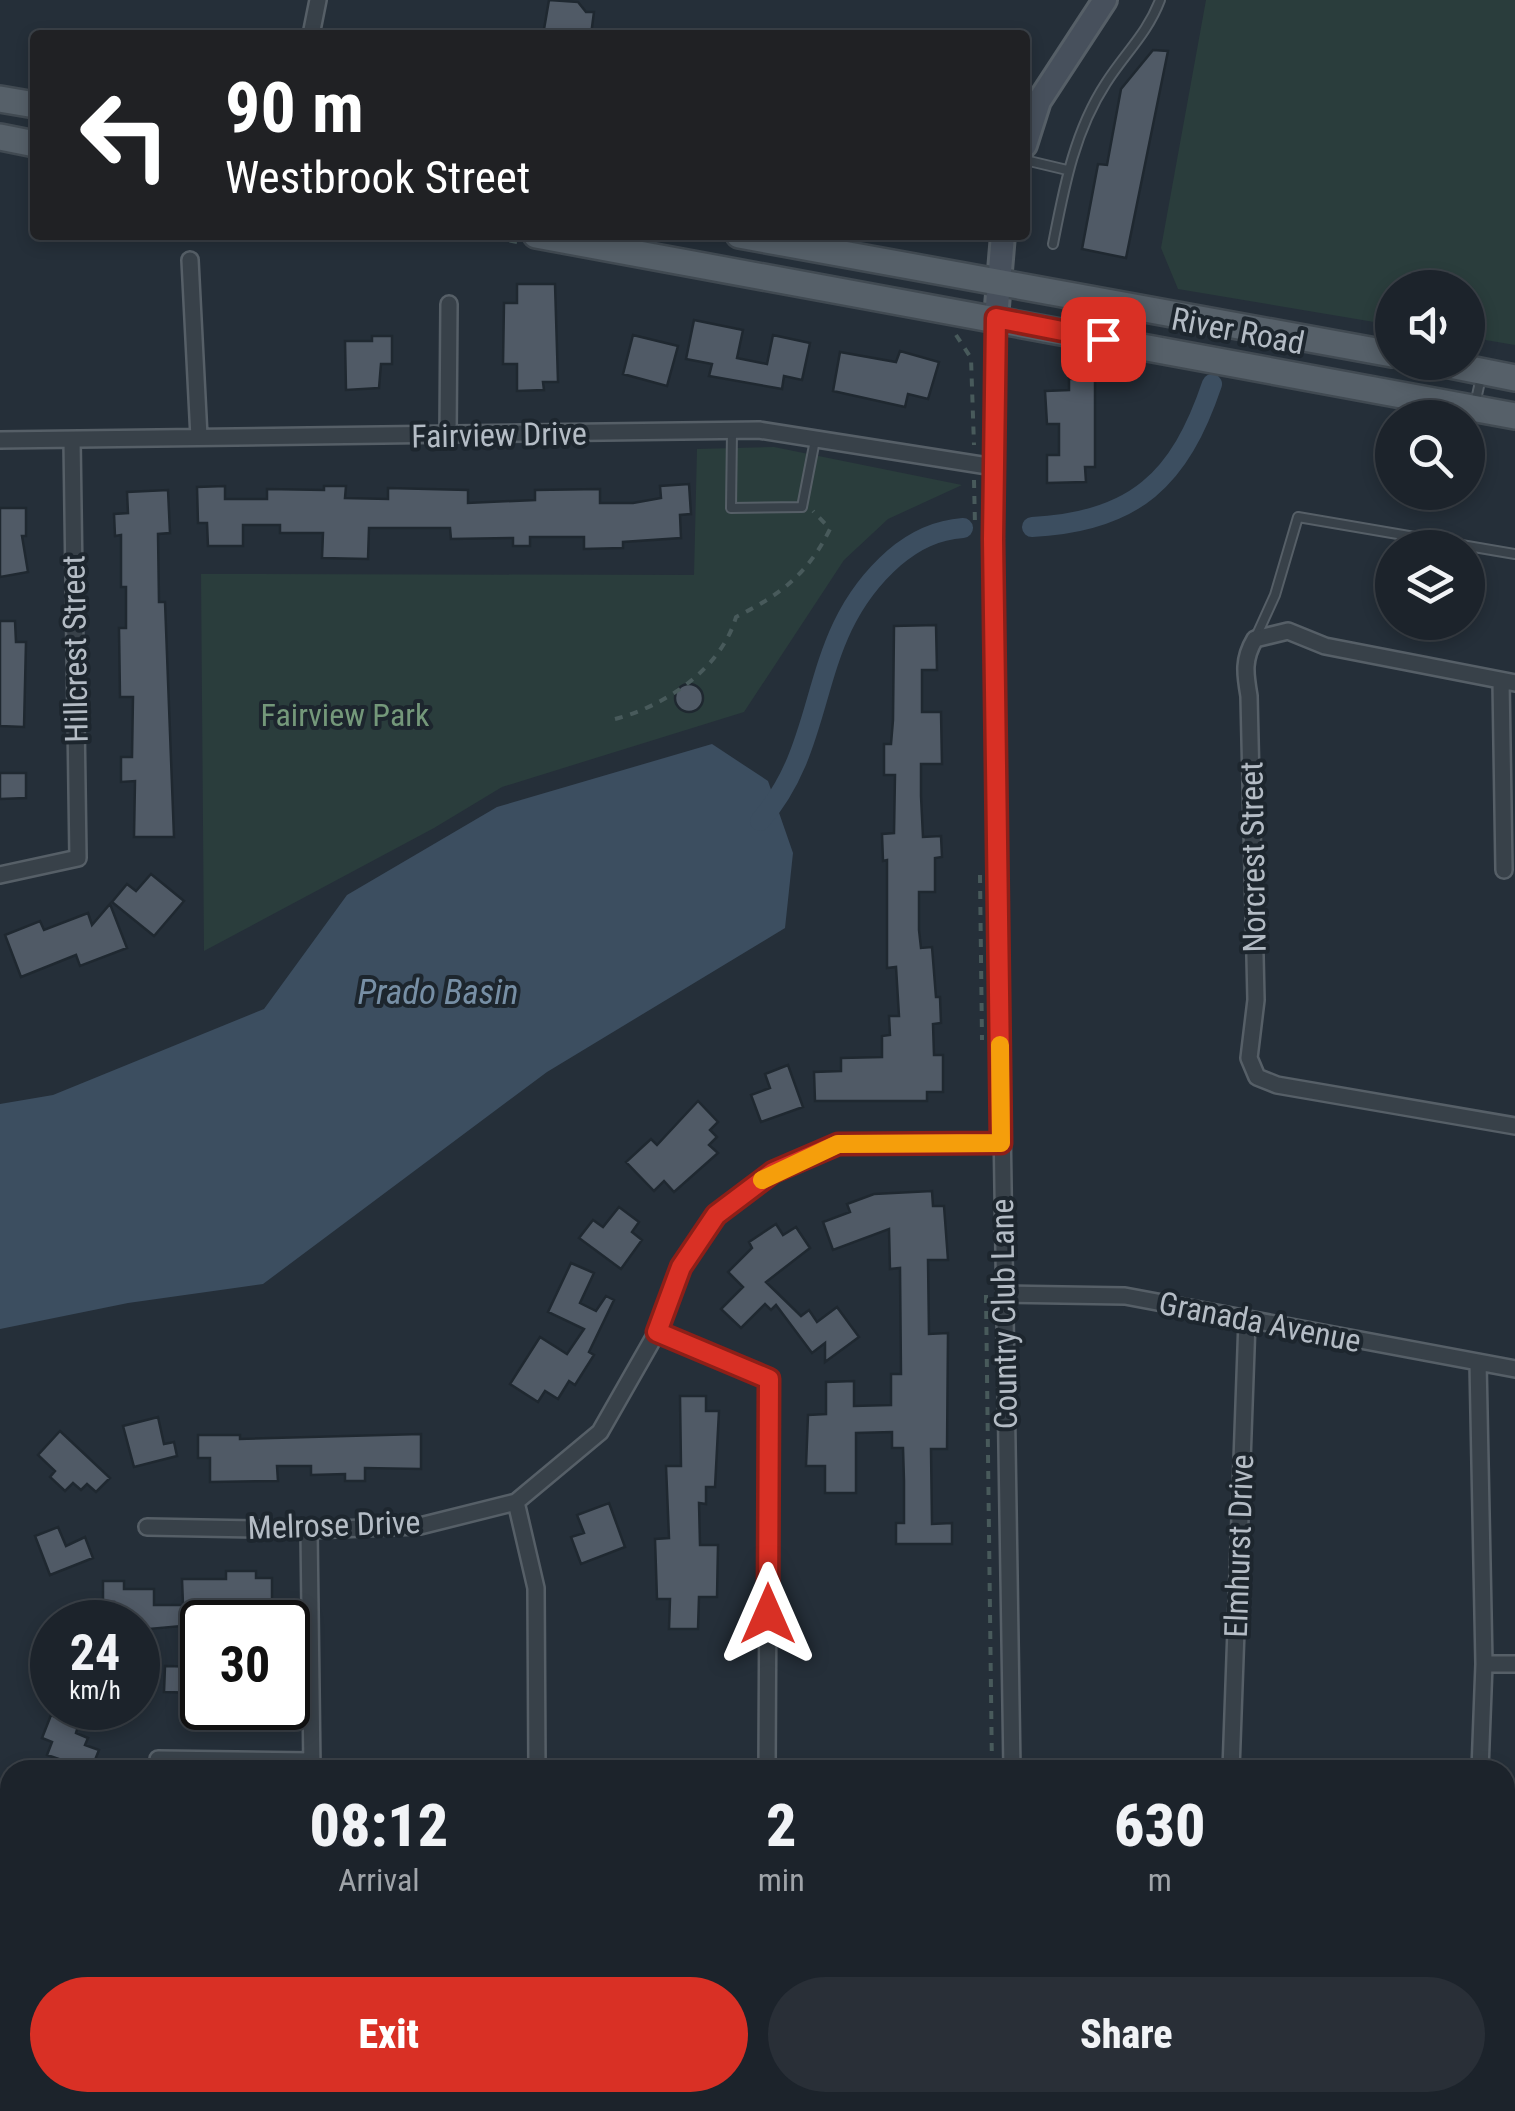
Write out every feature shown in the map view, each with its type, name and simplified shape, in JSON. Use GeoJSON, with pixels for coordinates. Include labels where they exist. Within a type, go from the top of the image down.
{"type":"FeatureCollection","features":[{"type":"Feature","properties":{"kind":"main road"},"geometry":{"type":"LineString","coordinates":[[0,99],[30,104]]}},
{"type":"Feature","properties":{"kind":"main road"},"geometry":{"type":"LineString","coordinates":[[0,137],[30,143]]}},
{"type":"Feature","properties":{"kind":"main road","name":"River Road"},"geometry":{"type":"LineString","coordinates":[[564,240],[1432,400]]}},
{"type":"Feature","properties":{"kind":"main road","name":"River Road"},"geometry":{"type":"LineString","coordinates":[[766,240],[1375,351]]}},
{"type":"Feature","properties":{"kind":"main road"},"geometry":{"type":"LineString","coordinates":[[1485,373],[1515,378]]}},
{"type":"Feature","properties":{"kind":"main road","name":"River Road"},"geometry":{"type":"LineString","coordinates":[[1485,410],[1515,416]]}},
{"type":"Feature","properties":{"kind":"street"},"geometry":{"type":"LineString","coordinates":[[312,30],[318,0]]}},
{"type":"Feature","properties":{"kind":"street"},"geometry":{"type":"LineString","coordinates":[[1030,129],[1039,101],[1105,0]]}},
{"type":"Feature","properties":{"kind":"street"},"geometry":{"type":"LineString","coordinates":[[996,318],[1003,240]]}},
{"type":"Feature","properties":{"kind":"street"},"geometry":{"type":"LineString","coordinates":[[190,260],[199,437]]}},
{"type":"Feature","properties":{"kind":"street"},"geometry":{"type":"LineString","coordinates":[[448,436],[449,304]]}},
{"type":"Feature","properties":{"kind":"street","name":"Country Club Lane"},"geometry":{"type":"LineString","coordinates":[[996,318],[1001,1143],[1012,1760]]}},
{"type":"Feature","properties":{"kind":"street","name":"Fairview Drive"},"geometry":{"type":"LineString","coordinates":[[0,440],[732,430],[994,467]]}},
{"type":"Feature","properties":{"kind":"street","name":"Hillcrest Street"},"geometry":{"type":"LineString","coordinates":[[0,875],[78,858],[72,440]]}},
{"type":"Feature","properties":{"kind":"street"},"geometry":{"type":"LineString","coordinates":[[1255,638],[1288,631],[1325,646],[1508,682],[1504,870]]}},
{"type":"Feature","properties":{"kind":"street","name":"Norcrest Street"},"geometry":{"type":"LineString","coordinates":[[1255,638],[1246,653],[1244,670],[1249,696],[1256,1000],[1248,1058],[1257,1077],[1277,1085],[1515,1126]]}},
{"type":"Feature","properties":{"kind":"street","name":"Melrose Drive"},"geometry":{"type":"LineString","coordinates":[[147,1527],[309,1530],[420,1526],[516,1502],[600,1432],[657,1332],[681,1267],[716,1215],[773,1172],[838,1144],[1001,1143]]}},
{"type":"Feature","properties":{"kind":"street","name":"Granada Avenue"},"geometry":{"type":"LineString","coordinates":[[1004,1294],[1125,1296],[1515,1369]]}},
{"type":"Feature","properties":{"kind":"street","name":"Elmhurst Drive"},"geometry":{"type":"LineString","coordinates":[[1231,1760],[1247,1321]]}},
{"type":"Feature","properties":{"kind":"street"},"geometry":{"type":"LineString","coordinates":[[657,1332],[769,1379],[767,1760]]}},
{"type":"Feature","properties":{"kind":"street"},"geometry":{"type":"LineString","coordinates":[[1478,1362],[1484,1664],[1480,1760]]}},
{"type":"Feature","properties":{"kind":"street"},"geometry":{"type":"LineString","coordinates":[[516,1502],[536,1588],[538,1760]]}},
{"type":"Feature","properties":{"kind":"street"},"geometry":{"type":"LineString","coordinates":[[309,1530],[312,1760]]}},
{"type":"Feature","properties":{"kind":"street"},"geometry":{"type":"LineString","coordinates":[[1484,1664],[1515,1664]]}},
{"type":"Feature","properties":{"kind":"street"},"geometry":{"type":"LineString","coordinates":[[158,1759],[180,1760]]}},
{"type":"Feature","properties":{"kind":"lane"},"geometry":{"type":"LineString","coordinates":[[1053,244],[1067,170],[1106,83],[1148,31],[1160,0]]}},
{"type":"Feature","properties":{"kind":"lane"},"geometry":{"type":"LineString","coordinates":[[1030,161],[1067,170]]}},
{"type":"Feature","properties":{"kind":"lane"},"geometry":{"type":"LineString","coordinates":[[732,430],[731,508],[802,507],[814,440]]}},
{"type":"Feature","properties":{"kind":"lane"},"geometry":{"type":"LineString","coordinates":[[1255,638],[1275,595],[1298,518],[1515,554]]}},
{"type":"Feature","properties":{"kind":"path"},"geometry":{"type":"LineString","coordinates":[[959,338],[971,358],[972,392]]}},
{"type":"Feature","properties":{"kind":"path"},"geometry":{"type":"LineString","coordinates":[[614,718],[652,709],[669,692],[711,665],[730,636],[736,617],[778,596],[813,563],[830,529],[819,514],[802,507]]}},
{"type":"Feature","properties":{"kind":"path"},"geometry":{"type":"LineString","coordinates":[[982,1020],[982,1056]]}},
{"type":"Feature","properties":{"kind":"path"},"geometry":{"type":"LineString","coordinates":[[986,1280],[992,1760]]}},
{"type":"Feature","properties":{"kind":"green space"},"geometry":{"type":"Polygon","coordinates":[[[1206,0],[1515,0],[1515,345],[1485,340],[1485,270],[1375,270],[1375,322],[1178,289],[1161,248],[1206,0]]]}},
{"type":"Feature","properties":{"kind":"green space","name":"Fairview Park"},"geometry":{"type":"Polygon","coordinates":[[[774,447],[962,485],[888,519],[844,560],[744,712],[502,787],[434,828],[204,951],[201,574],[694,575],[697,449],[774,447]]]}},
{"type":"Feature","properties":{"kind":"water","name":"Prado Basin"},"geometry":{"type":"Polygon","coordinates":[[[712,744],[768,781],[793,853],[785,928],[547,1072],[263,1284],[128,1303],[0,1329],[0,1104],[53,1095],[264,1009],[347,895],[497,807],[712,744]]]}},
{"type":"Feature","properties":{"kind":"building"},"geometry":{"type":"Polygon","coordinates":[[[549,0],[578,2],[586,12],[594,12],[592,30],[544,30],[549,0]]]}},
{"type":"Feature","properties":{"kind":"building"},"geometry":{"type":"Polygon","coordinates":[[[1153,50],[1168,51],[1126,258],[1082,249],[1098,164],[1107,165],[1121,89],[1153,50]]]}},
{"type":"Feature","properties":{"kind":"building"},"geometry":{"type":"Polygon","coordinates":[[[517,284],[555,284],[558,382],[543,382],[544,390],[517,391],[517,364],[503,364],[504,303],[517,303],[517,284]]]}},
{"type":"Feature","properties":{"kind":"building"},"geometry":{"type":"Polygon","coordinates":[[[694,320],[743,330],[737,358],[767,364],[773,335],[810,343],[802,380],[784,376],[782,389],[709,376],[712,364],[686,359],[694,320]]]}},
{"type":"Feature","properties":{"kind":"building"},"geometry":{"type":"Polygon","coordinates":[[[633,335],[678,346],[667,386],[623,374],[633,335]]]}},
{"type":"Feature","properties":{"kind":"building"},"geometry":{"type":"Polygon","coordinates":[[[372,336],[392,336],[392,364],[381,364],[379,388],[346,390],[345,341],[372,341],[372,336]]]}},
{"type":"Feature","properties":{"kind":"building"},"geometry":{"type":"Polygon","coordinates":[[[900,351],[939,362],[928,399],[908,394],[905,407],[833,391],[840,352],[896,362],[900,351]]]}},
{"type":"Feature","properties":{"kind":"building"},"geometry":{"type":"Polygon","coordinates":[[[1095,378],[1095,467],[1085,467],[1086,482],[1047,483],[1047,455],[1059,455],[1059,424],[1047,424],[1045,391],[1069,390],[1069,379],[1095,378]]]}},
{"type":"Feature","properties":{"kind":"building"},"geometry":{"type":"Polygon","coordinates":[[[689,484],[691,514],[680,515],[681,538],[623,542],[623,548],[584,549],[584,537],[530,537],[530,546],[513,546],[513,538],[451,539],[450,528],[369,528],[368,559],[322,558],[323,533],[280,533],[280,525],[243,525],[243,546],[208,546],[207,523],[198,523],[197,487],[225,486],[225,499],[267,499],[267,489],[324,490],[324,486],[346,486],[345,498],[388,499],[388,488],[468,490],[468,503],[535,500],[535,490],[600,489],[600,503],[633,503],[661,498],[660,486],[689,484]]]}},
{"type":"Feature","properties":{"kind":"building"},"geometry":{"type":"Polygon","coordinates":[[[168,490],[170,533],[158,534],[159,602],[165,602],[174,837],[134,837],[135,781],[121,782],[121,757],[132,757],[133,697],[120,697],[119,628],[126,628],[126,587],[121,587],[121,535],[115,536],[114,514],[128,513],[127,492],[168,490]]]}},
{"type":"Feature","properties":{"kind":"building"},"geometry":{"type":"Polygon","coordinates":[[[0,508],[26,508],[26,536],[22,536],[28,572],[0,577],[0,508]]]}},
{"type":"Feature","properties":{"kind":"building"},"geometry":{"type":"Polygon","coordinates":[[[0,621],[15,621],[16,642],[26,642],[24,727],[0,726],[0,621]]]}},
{"type":"Feature","properties":{"kind":"building"},"geometry":{"type":"Polygon","coordinates":[[[936,625],[937,670],[922,670],[922,712],[941,712],[942,764],[921,764],[921,796],[923,837],[941,836],[942,857],[935,858],[935,892],[919,892],[919,930],[921,948],[932,947],[936,997],[940,997],[941,1023],[933,1024],[934,1055],[943,1055],[943,1092],[927,1092],[927,1101],[815,1101],[814,1072],[841,1071],[841,1058],[882,1057],[882,1036],[890,1035],[889,1016],[899,1016],[896,967],[887,968],[887,860],[883,861],[882,834],[894,833],[895,775],[884,775],[884,744],[891,744],[894,626],[936,625]]]}},
{"type":"Feature","properties":{"kind":"building"},"geometry":{"type":"Polygon","coordinates":[[[689,684],[699,688],[703,698],[699,708],[689,712],[679,708],[675,698],[679,688],[689,684]]]}},
{"type":"Feature","properties":{"kind":"building"},"geometry":{"type":"Polygon","coordinates":[[[0,773],[26,773],[26,798],[0,799],[0,773]]]}},
{"type":"Feature","properties":{"kind":"building"},"geometry":{"type":"Polygon","coordinates":[[[151,874],[184,901],[154,936],[112,902],[127,884],[136,891],[151,874]]]}},
{"type":"Feature","properties":{"kind":"building"},"geometry":{"type":"Polygon","coordinates":[[[110,904],[127,948],[80,966],[76,955],[21,977],[5,935],[40,921],[44,930],[88,913],[92,925],[110,904]]]}},
{"type":"Feature","properties":{"kind":"building"},"geometry":{"type":"Polygon","coordinates":[[[788,1065],[803,1107],[761,1122],[751,1095],[770,1088],[765,1074],[788,1065]]]}},
{"type":"Feature","properties":{"kind":"building"},"geometry":{"type":"Polygon","coordinates":[[[698,1101],[718,1122],[710,1130],[717,1137],[709,1145],[718,1153],[674,1192],[664,1181],[654,1191],[626,1162],[651,1139],[657,1145],[698,1101]]]}},
{"type":"Feature","properties":{"kind":"building"},"geometry":{"type":"Polygon","coordinates":[[[932,1191],[933,1206],[944,1206],[948,1260],[928,1260],[929,1334],[948,1333],[947,1449],[931,1449],[932,1524],[952,1523],[952,1544],[896,1544],[896,1523],[904,1523],[903,1448],[892,1448],[892,1432],[856,1433],[856,1493],[825,1493],[825,1466],[806,1466],[808,1415],[826,1414],[826,1382],[854,1381],[854,1406],[891,1405],[891,1374],[901,1374],[900,1268],[890,1269],[889,1229],[833,1250],[823,1222],[850,1212],[847,1204],[874,1194],[932,1191]]]}},
{"type":"Feature","properties":{"kind":"building"},"geometry":{"type":"Polygon","coordinates":[[[619,1207],[639,1222],[632,1232],[642,1240],[621,1269],[579,1238],[593,1220],[603,1227],[619,1207]]]}},
{"type":"Feature","properties":{"kind":"building"},"geometry":{"type":"Polygon","coordinates":[[[776,1224],[783,1235],[796,1227],[810,1248],[766,1282],[801,1316],[809,1310],[817,1322],[837,1307],[859,1337],[825,1362],[825,1343],[812,1353],[776,1305],[771,1310],[765,1304],[741,1328],[721,1309],[743,1287],[728,1272],[752,1248],[749,1242],[776,1224]]]}},
{"type":"Feature","properties":{"kind":"building"},"geometry":{"type":"Polygon","coordinates":[[[571,1263],[594,1273],[580,1303],[596,1311],[606,1296],[614,1300],[589,1352],[594,1355],[575,1385],[569,1381],[558,1399],[545,1391],[538,1402],[510,1384],[540,1337],[567,1354],[584,1329],[548,1312],[571,1263]]]}},
{"type":"Feature","properties":{"kind":"building"},"geometry":{"type":"Polygon","coordinates":[[[680,1396],[706,1396],[706,1411],[719,1411],[715,1487],[706,1487],[706,1504],[699,1503],[700,1545],[718,1545],[717,1597],[699,1597],[698,1629],[669,1629],[670,1599],[657,1599],[655,1539],[669,1538],[666,1466],[681,1466],[680,1396]]]}},
{"type":"Feature","properties":{"kind":"building"},"geometry":{"type":"Polygon","coordinates":[[[158,1417],[164,1444],[174,1442],[177,1456],[134,1467],[123,1426],[158,1417]]]}},
{"type":"Feature","properties":{"kind":"building"},"geometry":{"type":"Polygon","coordinates":[[[60,1431],[110,1478],[96,1492],[87,1484],[81,1490],[73,1483],[65,1491],[50,1477],[55,1471],[38,1455],[60,1431]]]}},
{"type":"Feature","properties":{"kind":"building"},"geometry":{"type":"Polygon","coordinates":[[[421,1434],[421,1469],[365,1468],[365,1481],[345,1481],[345,1474],[311,1475],[311,1466],[277,1466],[278,1481],[210,1482],[210,1458],[198,1458],[198,1435],[240,1435],[240,1439],[421,1434]]]}},
{"type":"Feature","properties":{"kind":"building"},"geometry":{"type":"Polygon","coordinates":[[[609,1503],[625,1547],[581,1564],[571,1537],[584,1533],[577,1515],[609,1503]]]}},
{"type":"Feature","properties":{"kind":"building"},"geometry":{"type":"Polygon","coordinates":[[[58,1527],[66,1546],[85,1537],[93,1558],[50,1575],[35,1536],[58,1527]]]}},
{"type":"Feature","properties":{"kind":"building"},"geometry":{"type":"Polygon","coordinates":[[[226,1571],[256,1571],[256,1578],[272,1578],[272,1600],[183,1600],[182,1579],[226,1579],[226,1571]]]}},
{"type":"Feature","properties":{"kind":"building"},"geometry":{"type":"Polygon","coordinates":[[[103,1581],[124,1581],[124,1589],[154,1589],[154,1600],[103,1600],[103,1581]]]}},
{"type":"Feature","properties":{"kind":"building"},"geometry":{"type":"Polygon","coordinates":[[[160,1605],[180,1605],[180,1626],[160,1628],[160,1605]]]}},
{"type":"Feature","properties":{"kind":"building"},"geometry":{"type":"Polygon","coordinates":[[[165,1666],[180,1666],[180,1692],[164,1692],[165,1666]]]}},
{"type":"Feature","properties":{"kind":"building"},"geometry":{"type":"Polygon","coordinates":[[[45,1730],[77,1730],[88,1738],[85,1745],[99,1750],[95,1760],[62,1760],[47,1755],[52,1742],[42,1738],[45,1730]]]}},
{"type":"Feature","properties":{"kind":"waterway"},"geometry":{"type":"LineString","coordinates":[[1032,527],[1099,516],[1126,505],[1149,489],[1185,446],[1212,384]]}},
{"type":"Feature","properties":{"kind":"waterway"},"geometry":{"type":"LineString","coordinates":[[760,821],[783,789],[799,756],[831,654],[865,589],[910,546],[926,537],[963,528]]}},
{"type":"Feature","properties":{"kind":"slow traffic"},"geometry":{"type":"LineString","coordinates":[[762,1180],[838,1144],[1001,1143],[1000,1045]]}},
{"type":"Feature","properties":{"kind":"route"},"geometry":{"type":"LineString","coordinates":[[768,1614],[769,1379],[657,1332],[681,1267],[716,1215],[773,1172],[838,1144],[1001,1143],[993,539],[996,318],[1103,339]]}}]}
